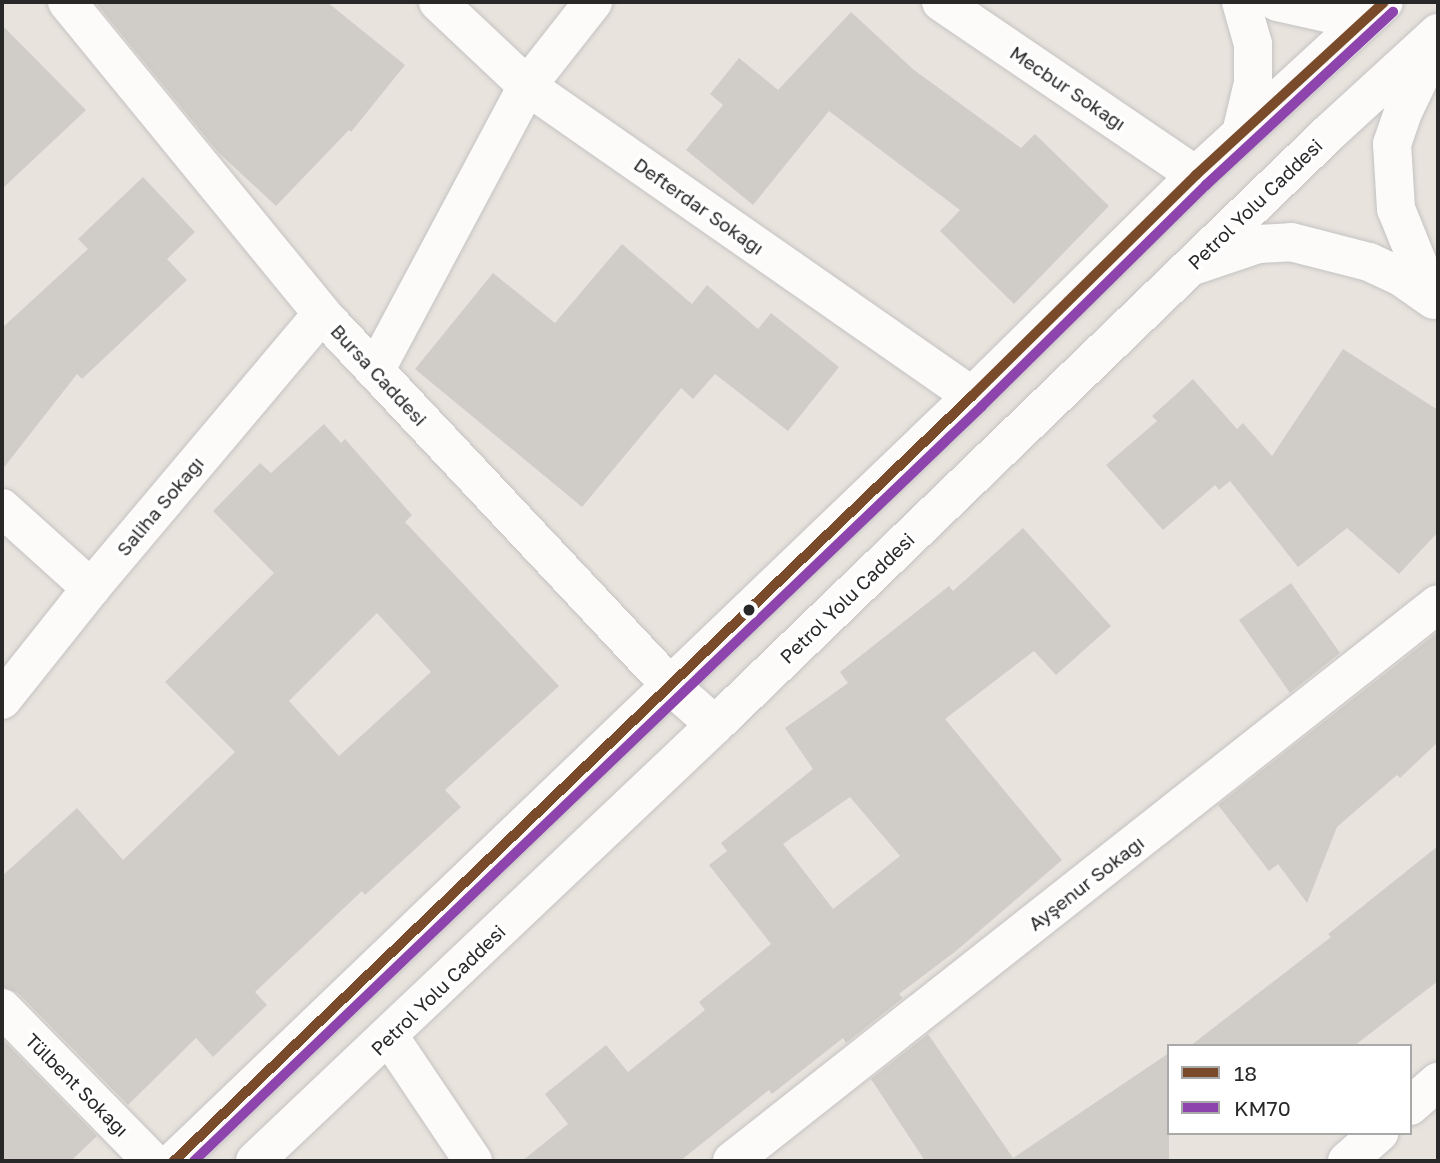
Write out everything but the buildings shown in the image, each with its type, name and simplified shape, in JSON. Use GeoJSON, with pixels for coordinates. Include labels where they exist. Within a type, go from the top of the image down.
{"type":"FeatureCollection","features":[{"type":"Feature","properties":{"kind":"street","name":"Bursa Caddesi"},"geometry":{"type":"LineString","coordinates":[[67,2],[322,314],[670,685],[715,725]]}},
{"type":"Feature","properties":{"kind":"street","name":"Defterdar Sokağı"},"geometry":{"type":"LineString","coordinates":[[438,2],[527,86],[972,396]]}},
{"type":"Feature","properties":{"kind":"street"},"geometry":{"type":"LineString","coordinates":[[375,371],[527,86],[593,2]]}},
{"type":"Feature","properties":{"kind":"street","name":"Mecbur Sokağı"},"geometry":{"type":"LineString","coordinates":[[941,2],[1196,175]]}},
{"type":"Feature","properties":{"kind":"street"},"geometry":{"type":"LineString","coordinates":[[1241,2],[1253,44],[1253,83],[1241,133]]}},
{"type":"Feature","properties":{"kind":"street"},"geometry":{"type":"LineString","coordinates":[[1277,2],[1331,14],[1379,6]]}},
{"type":"Feature","properties":{"kind":"street"},"geometry":{"type":"LineString","coordinates":[[174,1161],[972,396],[1196,175],[1379,6]]}},
{"type":"Feature","properties":{"kind":"street","name":"Petrol Yolu Caddesi"},"geometry":{"type":"LineString","coordinates":[[255,1161],[1438,33]]}},
{"type":"Feature","properties":{"kind":"street"},"geometry":{"type":"LineString","coordinates":[[1435,301],[1396,209],[1392,144],[1404,110],[1438,40]]}},
{"type":"Feature","properties":{"kind":"street"},"geometry":{"type":"LineString","coordinates":[[1190,267],[1258,244],[1291,242],[1369,262],[1401,277],[1435,301]]}},
{"type":"Feature","properties":{"kind":"street","name":"Saliha Sokağı"},"geometry":{"type":"LineString","coordinates":[[2,700],[90,588],[322,314]]}},
{"type":"Feature","properties":{"kind":"street"},"geometry":{"type":"LineString","coordinates":[[2,508],[90,588]]}},
{"type":"Feature","properties":{"kind":"street","name":"Ayşenur Sokağı"},"geometry":{"type":"LineString","coordinates":[[732,1161],[1438,604]]}},
{"type":"Feature","properties":{"kind":"street","name":"Tülbent Sokağı"},"geometry":{"type":"LineString","coordinates":[[2,1008],[152,1161]]}},
{"type":"Feature","properties":{"kind":"street"},"geometry":{"type":"LineString","coordinates":[[389,1036],[472,1161]]}},
{"type":"Feature","properties":{"kind":"street"},"geometry":{"type":"LineString","coordinates":[[1412,1104],[1438,1082]]}},
{"type":"Feature","properties":{"kind":"street"},"geometry":{"type":"LineString","coordinates":[[1347,1161],[1377,1135]]}},
{"type":"Feature","properties":{"kind":"transit line","name":"18"},"geometry":{"type":"LineString","coordinates":[[174,1161],[972,396],[1196,175],[1384,2]]}},
{"type":"Feature","properties":{"kind":"transit line","name":"KM70"},"geometry":{"type":"LineString","coordinates":[[194,1161],[982,406],[1206,185],[1393,12]]}}]}
